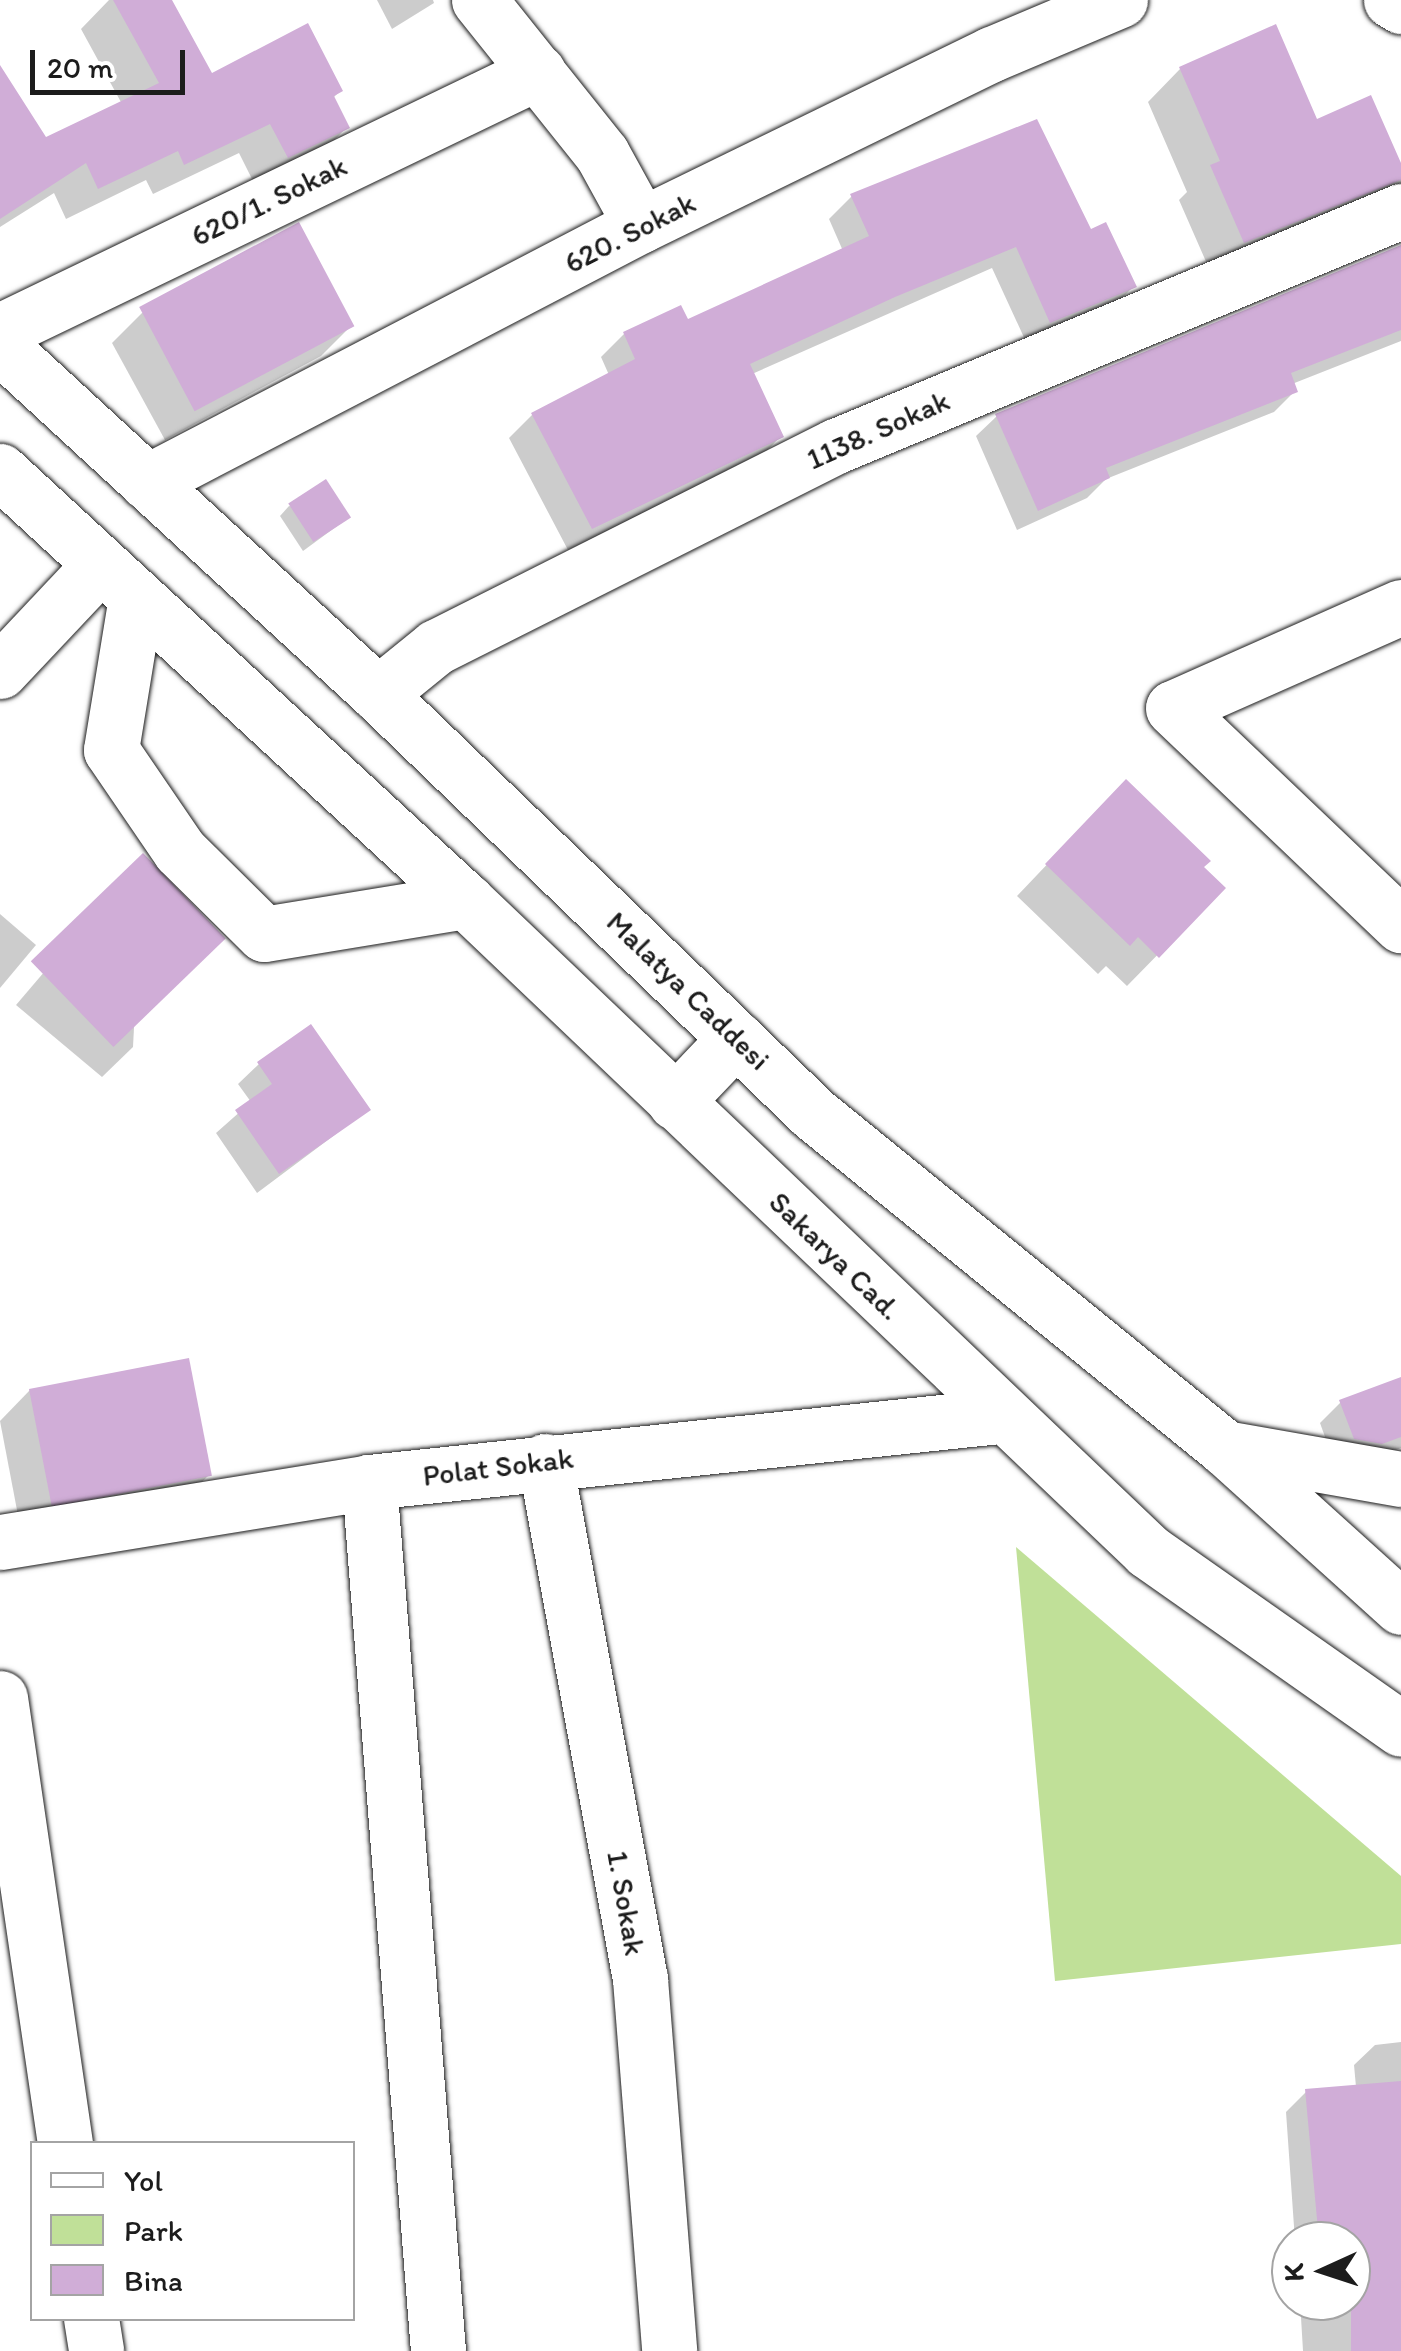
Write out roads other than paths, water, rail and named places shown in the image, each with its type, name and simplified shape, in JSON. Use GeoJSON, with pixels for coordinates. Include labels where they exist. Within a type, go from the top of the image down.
{"type":"FeatureCollection","features":[{"type":"Feature","properties":{"kind":"street"},"geometry":{"type":"LineString","coordinates":[[479,0],[602,154],[642,226]]}},
{"type":"Feature","properties":{"kind":"street","name":"620. Sokak"},"geometry":{"type":"LineString","coordinates":[[147,482],[642,226],[992,54],[1120,0]]}},
{"type":"Feature","properties":{"kind":"street"},"geometry":{"type":"LineString","coordinates":[[1390,0],[1401,6]]}},
{"type":"Feature","properties":{"kind":"street","name":"620/1. Sokak"},"geometry":{"type":"LineString","coordinates":[[0,331],[538,72]]}},
{"type":"Feature","properties":{"kind":"street","name":"1138. Sokak"},"geometry":{"type":"LineString","coordinates":[[378,694],[436,648],[836,446],[1401,211]]}},
{"type":"Feature","properties":{"kind":"street","name":"Malatya Caddesi"},"geometry":{"type":"LineString","coordinates":[[0,346],[378,694],[814,1114],[1225,1448],[1401,1607]]}},
{"type":"Feature","properties":{"kind":"street"},"geometry":{"type":"LineString","coordinates":[[0,472],[118,581],[111,750],[180,851],[264,934],[486,919],[564,872]]}},
{"type":"Feature","properties":{"kind":"street"},"geometry":{"type":"LineString","coordinates":[[0,670],[118,581]]}},
{"type":"Feature","properties":{"kind":"street","name":"Sakarya Cad."},"geometry":{"type":"LineString","coordinates":[[118,581],[486,919],[999,1416],[1148,1551],[1401,1729]]}},
{"type":"Feature","properties":{"kind":"street"},"geometry":{"type":"LineString","coordinates":[[1401,608],[1173,708],[1401,926]]}},
{"type":"Feature","properties":{"kind":"street"},"geometry":{"type":"LineString","coordinates":[[675,1102],[736,1038]]}},
{"type":"Feature","properties":{"kind":"street","name":"Polat Sokak"},"geometry":{"type":"LineString","coordinates":[[0,1542],[368,1482],[999,1416]]}},
{"type":"Feature","properties":{"kind":"street"},"geometry":{"type":"LineString","coordinates":[[1225,1448],[1401,1479]]}},
{"type":"Feature","properties":{"kind":"street","name":"1. Sokak"},"geometry":{"type":"LineString","coordinates":[[545,1461],[640,1979],[669,2351]]}},
{"type":"Feature","properties":{"kind":"street"},"geometry":{"type":"LineString","coordinates":[[368,1482],[438,2351]]}},
{"type":"Feature","properties":{"kind":"street"},"geometry":{"type":"LineString","coordinates":[[0,1698],[65,2141]]}},
{"type":"Feature","properties":{"kind":"street"},"geometry":{"type":"LineString","coordinates":[[91,2321],[96,2351]]}}]}
